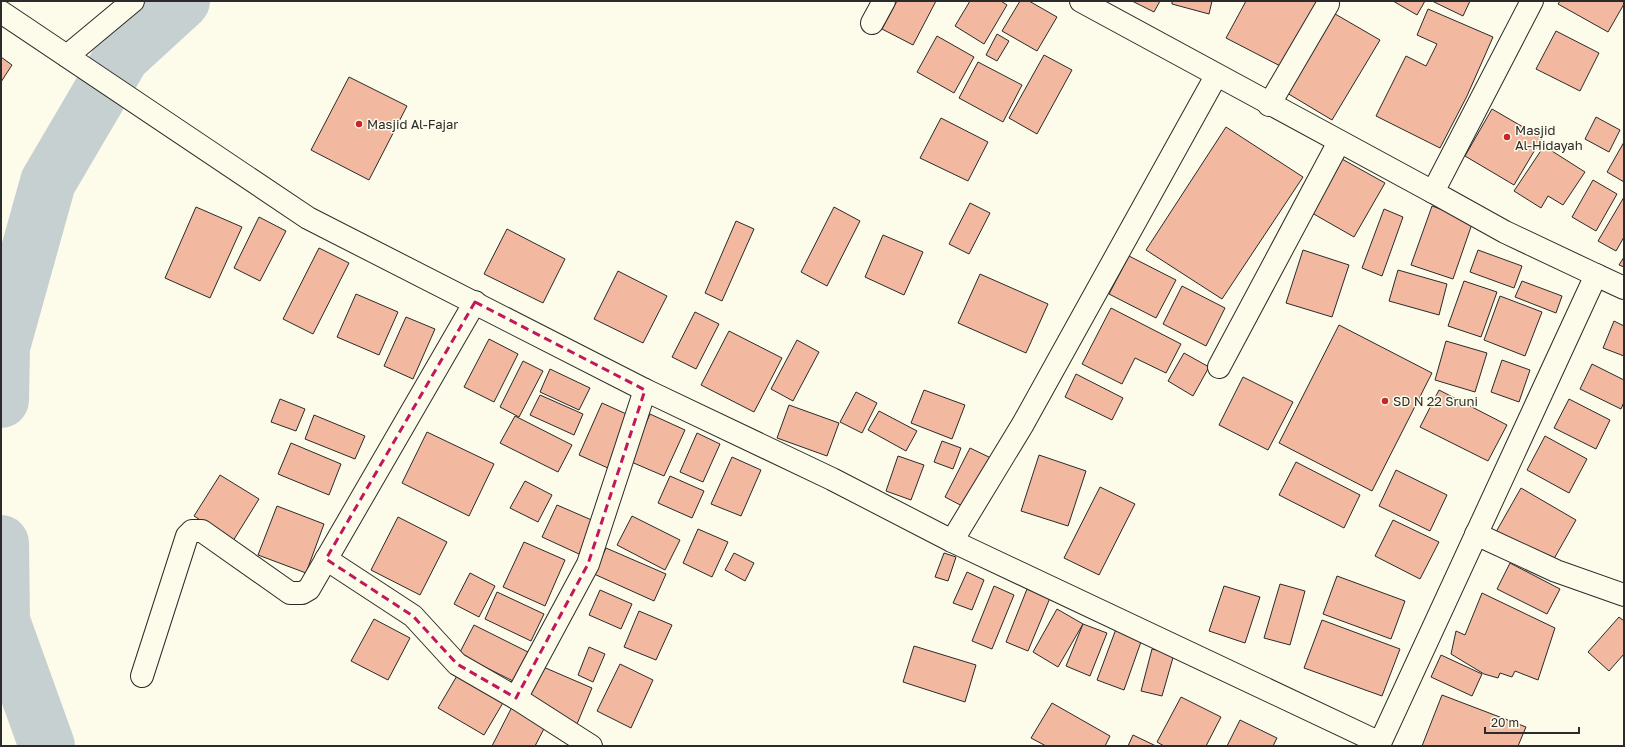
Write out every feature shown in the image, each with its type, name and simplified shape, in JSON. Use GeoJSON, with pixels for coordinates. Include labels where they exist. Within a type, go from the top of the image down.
{"type":"FeatureCollection","features":[{"type":"Feature","properties":{"kind":"street"},"geometry":{"type":"LineString","coordinates":[[71,59],[133,1]]}},
{"type":"Feature","properties":{"kind":"street"},"geometry":{"type":"LineString","coordinates":[[872,23],[884,1]]}},
{"type":"Feature","properties":{"kind":"street"},"geometry":{"type":"LineString","coordinates":[[1433,192],[1532,1]]}},
{"type":"Feature","properties":{"kind":"street"},"geometry":{"type":"LineString","coordinates":[[1087,2],[1216,76],[1505,232],[1624,288]]}},
{"type":"Feature","properties":{"kind":"street"},"geometry":{"type":"LineString","coordinates":[[1269,104],[1328,4]]}},
{"type":"Feature","properties":{"kind":"street"},"geometry":{"type":"LineString","coordinates":[[1,12],[308,218],[645,390],[832,479],[952,541],[1380,745],[1596,276]]}},
{"type":"Feature","properties":{"kind":"street"},"geometry":{"type":"LineString","coordinates":[[952,541],[1023,424],[1216,76]]}},
{"type":"Feature","properties":{"kind":"street"},"geometry":{"type":"LineString","coordinates":[[1219,367],[1339,142]]}},
{"type":"Feature","properties":{"kind":"street"},"geometry":{"type":"LineString","coordinates":[[142,676],[187,536],[192,531],[202,531],[290,593],[302,593],[309,589],[475,302]]}},
{"type":"Feature","properties":{"kind":"street"},"geometry":{"type":"LineString","coordinates":[[516,698],[588,564],[645,390]]}},
{"type":"Feature","properties":{"kind":"street"},"geometry":{"type":"LineString","coordinates":[[1476,534],[1556,571],[1624,595]]}},
{"type":"Feature","properties":{"kind":"street"},"geometry":{"type":"LineString","coordinates":[[326,559],[413,616],[456,664],[516,698],[591,746]]}},
{"type":"Feature","properties":{"kind":"highlighted area"},"geometry":{"type":"Polygon","coordinates":[[[475,302],[645,390],[588,564],[516,698],[457,664],[413,616],[326,559],[475,302]]]}},
{"type":"Feature","properties":{"kind":"building"},"geometry":{"type":"Polygon","coordinates":[[[897,1],[936,1],[913,45],[882,29],[897,1]]]}},
{"type":"Feature","properties":{"kind":"building"},"geometry":{"type":"Polygon","coordinates":[[[970,1],[1001,1],[1007,5],[984,44],[955,26],[970,1]]]}},
{"type":"Feature","properties":{"kind":"building"},"geometry":{"type":"Polygon","coordinates":[[[1020,1],[1029,1],[1057,17],[1037,51],[1002,31],[1020,1]]]}},
{"type":"Feature","properties":{"kind":"building"},"geometry":{"type":"Polygon","coordinates":[[[1132,1],[1160,1],[1154,12],[1132,1]]]}},
{"type":"Feature","properties":{"kind":"building"},"geometry":{"type":"Polygon","coordinates":[[[1172,1],[1212,1],[1209,14],[1172,4],[1172,1]]]}},
{"type":"Feature","properties":{"kind":"building"},"geometry":{"type":"Polygon","coordinates":[[[1246,1],[1315,1],[1320,3],[1286,69],[1226,38],[1246,1]]]}},
{"type":"Feature","properties":{"kind":"building"},"geometry":{"type":"Polygon","coordinates":[[[1393,1],[1425,1],[1417,15],[1393,1]]]}},
{"type":"Feature","properties":{"kind":"building"},"geometry":{"type":"Polygon","coordinates":[[[1432,1],[1470,1],[1463,16],[1432,1]]]}},
{"type":"Feature","properties":{"kind":"building"},"geometry":{"type":"Polygon","coordinates":[[[1560,1],[1624,1],[1624,4],[1608,32],[1558,4],[1560,1]]]}},
{"type":"Feature","properties":{"kind":"building"},"geometry":{"type":"Polygon","coordinates":[[[1428,9],[1493,37],[1467,96],[1440,148],[1376,116],[1406,56],[1426,66],[1437,44],[1417,35],[1428,9]]]}},
{"type":"Feature","properties":{"kind":"building"},"geometry":{"type":"Polygon","coordinates":[[[1330,11],[1380,40],[1332,120],[1282,90],[1330,11]]]}},
{"type":"Feature","properties":{"kind":"building"},"geometry":{"type":"Polygon","coordinates":[[[1556,31],[1599,53],[1580,91],[1536,69],[1556,31]]]}},
{"type":"Feature","properties":{"kind":"building"},"geometry":{"type":"Polygon","coordinates":[[[997,34],[1009,41],[997,61],[986,55],[997,34]]]}},
{"type":"Feature","properties":{"kind":"building"},"geometry":{"type":"Polygon","coordinates":[[[937,36],[974,57],[954,93],[917,72],[937,36]]]}},
{"type":"Feature","properties":{"kind":"building"},"geometry":{"type":"Polygon","coordinates":[[[1044,55],[1072,70],[1037,134],[1009,118],[1044,55]]]}},
{"type":"Feature","properties":{"kind":"building"},"geometry":{"type":"Polygon","coordinates":[[[1,57],[12,65],[1,82],[1,57]]]}},
{"type":"Feature","properties":{"kind":"building"},"geometry":{"type":"Polygon","coordinates":[[[978,62],[1022,85],[1003,122],[959,98],[978,62]]]}},
{"type":"Feature","properties":{"kind":"building"},"geometry":{"type":"Polygon","coordinates":[[[349,77],[407,106],[369,180],[311,150],[349,77]]]}},
{"type":"Feature","properties":{"kind":"building"},"geometry":{"type":"Polygon","coordinates":[[[1492,109],[1542,138],[1514,185],[1465,156],[1492,109]]]}},
{"type":"Feature","properties":{"kind":"building"},"geometry":{"type":"Polygon","coordinates":[[[1596,117],[1620,130],[1609,152],[1585,139],[1596,117]]]}},
{"type":"Feature","properties":{"kind":"building"},"geometry":{"type":"Polygon","coordinates":[[[941,118],[988,142],[968,181],[920,158],[941,118]]]}},
{"type":"Feature","properties":{"kind":"building"},"geometry":{"type":"Polygon","coordinates":[[[1226,127],[1303,177],[1222,299],[1146,250],[1226,127]]]}},
{"type":"Feature","properties":{"kind":"building"},"geometry":{"type":"Polygon","coordinates":[[[1624,142],[1624,182],[1607,172],[1624,142]]]}},
{"type":"Feature","properties":{"kind":"building"},"geometry":{"type":"Polygon","coordinates":[[[1544,146],[1585,172],[1563,205],[1548,196],[1541,208],[1514,191],[1544,146]]]}},
{"type":"Feature","properties":{"kind":"building"},"geometry":{"type":"Polygon","coordinates":[[[1342,159],[1385,183],[1354,237],[1312,213],[1342,159]]]}},
{"type":"Feature","properties":{"kind":"building"},"geometry":{"type":"Polygon","coordinates":[[[1593,180],[1617,194],[1596,231],[1572,217],[1593,180]]]}},
{"type":"Feature","properties":{"kind":"building"},"geometry":{"type":"Polygon","coordinates":[[[1624,197],[1624,237],[1616,251],[1598,241],[1624,197]]]}},
{"type":"Feature","properties":{"kind":"building"},"geometry":{"type":"Polygon","coordinates":[[[970,203],[990,213],[969,254],[949,244],[970,203]]]}},
{"type":"Feature","properties":{"kind":"building"},"geometry":{"type":"Polygon","coordinates":[[[1432,206],[1473,221],[1453,279],[1411,265],[1432,206]]]}},
{"type":"Feature","properties":{"kind":"building"},"geometry":{"type":"Polygon","coordinates":[[[196,207],[242,227],[210,298],[165,278],[196,207]]]}},
{"type":"Feature","properties":{"kind":"building"},"geometry":{"type":"Polygon","coordinates":[[[834,207],[860,221],[827,286],[801,272],[834,207]]]}},
{"type":"Feature","properties":{"kind":"building"},"geometry":{"type":"Polygon","coordinates":[[[1384,209],[1403,217],[1382,276],[1362,268],[1384,209]]]}},
{"type":"Feature","properties":{"kind":"building"},"geometry":{"type":"Polygon","coordinates":[[[259,217],[286,231],[260,281],[234,268],[259,217]]]}},
{"type":"Feature","properties":{"kind":"building"},"geometry":{"type":"Polygon","coordinates":[[[736,221],[754,229],[722,301],[705,293],[736,221]]]}},
{"type":"Feature","properties":{"kind":"building"},"geometry":{"type":"Polygon","coordinates":[[[507,229],[565,259],[543,303],[484,274],[507,229]]]}},
{"type":"Feature","properties":{"kind":"building"},"geometry":{"type":"Polygon","coordinates":[[[883,235],[923,252],[904,295],[865,277],[883,235]]]}},
{"type":"Feature","properties":{"kind":"building"},"geometry":{"type":"Polygon","coordinates":[[[319,248],[349,263],[313,334],[283,319],[319,248]]]}},
{"type":"Feature","properties":{"kind":"building"},"geometry":{"type":"Polygon","coordinates":[[[1303,250],[1349,265],[1332,317],[1286,303],[1303,250]]]}},
{"type":"Feature","properties":{"kind":"building"},"geometry":{"type":"Polygon","coordinates":[[[1478,250],[1522,266],[1514,288],[1470,272],[1478,250]]]}},
{"type":"Feature","properties":{"kind":"building"},"geometry":{"type":"Polygon","coordinates":[[[1129,256],[1176,280],[1156,318],[1109,294],[1129,256]]]}},
{"type":"Feature","properties":{"kind":"building"},"geometry":{"type":"Polygon","coordinates":[[[1624,257],[1624,267],[1619,265],[1624,257]]]}},
{"type":"Feature","properties":{"kind":"building"},"geometry":{"type":"Polygon","coordinates":[[[1398,270],[1447,284],[1439,315],[1389,301],[1398,270]]]}},
{"type":"Feature","properties":{"kind":"building"},"geometry":{"type":"Polygon","coordinates":[[[618,271],[667,296],[643,343],[594,319],[618,271]]]}},
{"type":"Feature","properties":{"kind":"building"},"geometry":{"type":"Polygon","coordinates":[[[980,274],[1048,304],[1026,353],[958,323],[980,274]]]}},
{"type":"Feature","properties":{"kind":"building"},"geometry":{"type":"Polygon","coordinates":[[[1464,281],[1497,292],[1481,337],[1448,326],[1464,281]]]}},
{"type":"Feature","properties":{"kind":"building"},"geometry":{"type":"Polygon","coordinates":[[[1522,281],[1562,296],[1556,313],[1515,297],[1522,281]]]}},
{"type":"Feature","properties":{"kind":"building"},"geometry":{"type":"Polygon","coordinates":[[[1182,286],[1225,308],[1206,346],[1163,324],[1182,286]]]}},
{"type":"Feature","properties":{"kind":"building"},"geometry":{"type":"Polygon","coordinates":[[[356,294],[398,312],[379,355],[337,337],[356,294]]]}},
{"type":"Feature","properties":{"kind":"building"},"geometry":{"type":"Polygon","coordinates":[[[1500,296],[1542,312],[1525,356],[1484,340],[1500,296]]]}},
{"type":"Feature","properties":{"kind":"building"},"geometry":{"type":"Polygon","coordinates":[[[1111,308],[1181,344],[1166,373],[1135,358],[1122,384],[1082,364],[1111,308]]]}},
{"type":"Feature","properties":{"kind":"building"},"geometry":{"type":"Polygon","coordinates":[[[695,312],[719,324],[696,369],[672,357],[695,312]]]}},
{"type":"Feature","properties":{"kind":"building"},"geometry":{"type":"Polygon","coordinates":[[[406,317],[435,329],[413,379],[384,366],[406,317]]]}},
{"type":"Feature","properties":{"kind":"building"},"geometry":{"type":"Polygon","coordinates":[[[1614,321],[1624,326],[1624,356],[1603,348],[1614,321]]]}},
{"type":"Feature","properties":{"kind":"building"},"geometry":{"type":"Polygon","coordinates":[[[1339,325],[1432,373],[1372,491],[1279,443],[1339,325]]]}},
{"type":"Feature","properties":{"kind":"building"},"geometry":{"type":"Polygon","coordinates":[[[729,331],[782,358],[754,412],[701,385],[729,331]]]}},
{"type":"Feature","properties":{"kind":"building"},"geometry":{"type":"Polygon","coordinates":[[[489,339],[518,354],[494,402],[464,387],[489,339]]]}},
{"type":"Feature","properties":{"kind":"building"},"geometry":{"type":"Polygon","coordinates":[[[797,340],[819,352],[793,401],[771,389],[797,340]]]}},
{"type":"Feature","properties":{"kind":"building"},"geometry":{"type":"Polygon","coordinates":[[[1446,341],[1487,353],[1475,392],[1435,380],[1446,341]]]}},
{"type":"Feature","properties":{"kind":"building"},"geometry":{"type":"Polygon","coordinates":[[[1184,353],[1209,367],[1193,396],[1168,381],[1184,353]]]}},
{"type":"Feature","properties":{"kind":"building"},"geometry":{"type":"Polygon","coordinates":[[[1502,360],[1530,370],[1519,402],[1491,392],[1502,360]]]}},
{"type":"Feature","properties":{"kind":"building"},"geometry":{"type":"Polygon","coordinates":[[[523,361],[543,371],[519,417],[500,407],[523,361]]]}},
{"type":"Feature","properties":{"kind":"building"},"geometry":{"type":"Polygon","coordinates":[[[1592,364],[1624,380],[1624,402],[1621,409],[1580,389],[1592,364]]]}},
{"type":"Feature","properties":{"kind":"building"},"geometry":{"type":"Polygon","coordinates":[[[550,369],[590,388],[579,410],[540,392],[550,369]]]}},
{"type":"Feature","properties":{"kind":"building"},"geometry":{"type":"Polygon","coordinates":[[[1076,374],[1123,398],[1112,420],[1065,397],[1076,374]]]}},
{"type":"Feature","properties":{"kind":"building"},"geometry":{"type":"Polygon","coordinates":[[[1243,377],[1293,402],[1268,450],[1219,425],[1243,377]]]}},
{"type":"Feature","properties":{"kind":"building"},"geometry":{"type":"Polygon","coordinates":[[[924,390],[965,405],[952,439],[911,423],[924,390]]]}},
{"type":"Feature","properties":{"kind":"building"},"geometry":{"type":"Polygon","coordinates":[[[1439,390],[1507,425],[1488,461],[1420,427],[1439,390]]]}},
{"type":"Feature","properties":{"kind":"building"},"geometry":{"type":"Polygon","coordinates":[[[856,392],[877,403],[862,433],[840,422],[856,392]]]}},
{"type":"Feature","properties":{"kind":"building"},"geometry":{"type":"Polygon","coordinates":[[[540,395],[583,414],[574,435],[530,415],[540,395]]]}},
{"type":"Feature","properties":{"kind":"building"},"geometry":{"type":"Polygon","coordinates":[[[280,399],[305,409],[296,431],[271,422],[280,399]]]}},
{"type":"Feature","properties":{"kind":"building"},"geometry":{"type":"Polygon","coordinates":[[[1569,399],[1610,420],[1596,449],[1554,428],[1569,399]]]}},
{"type":"Feature","properties":{"kind":"building"},"geometry":{"type":"Polygon","coordinates":[[[602,403],[633,417],[610,469],[579,455],[602,403]]]}},
{"type":"Feature","properties":{"kind":"building"},"geometry":{"type":"Polygon","coordinates":[[[789,405],[839,423],[827,456],[777,438],[789,405]]]}},
{"type":"Feature","properties":{"kind":"building"},"geometry":{"type":"Polygon","coordinates":[[[879,411],[917,431],[906,451],[868,430],[879,411]]]}},
{"type":"Feature","properties":{"kind":"building"},"geometry":{"type":"Polygon","coordinates":[[[650,414],[685,430],[664,476],[629,461],[650,414]]]}},
{"type":"Feature","properties":{"kind":"building"},"geometry":{"type":"Polygon","coordinates":[[[314,415],[365,436],[355,459],[305,439],[314,415]]]}},
{"type":"Feature","properties":{"kind":"building"},"geometry":{"type":"Polygon","coordinates":[[[515,416],[572,445],[558,472],[500,443],[515,416]]]}},
{"type":"Feature","properties":{"kind":"building"},"geometry":{"type":"Polygon","coordinates":[[[427,432],[494,464],[469,516],[402,483],[427,432]]]}},
{"type":"Feature","properties":{"kind":"building"},"geometry":{"type":"Polygon","coordinates":[[[697,433],[720,444],[703,482],[680,472],[697,433]]]}},
{"type":"Feature","properties":{"kind":"building"},"geometry":{"type":"Polygon","coordinates":[[[1545,436],[1587,459],[1569,493],[1527,470],[1545,436]]]}},
{"type":"Feature","properties":{"kind":"building"},"geometry":{"type":"Polygon","coordinates":[[[942,441],[961,448],[953,469],[934,462],[942,441]]]}},
{"type":"Feature","properties":{"kind":"building"},"geometry":{"type":"Polygon","coordinates":[[[291,443],[341,464],[329,495],[278,474],[291,443]]]}},
{"type":"Feature","properties":{"kind":"building"},"geometry":{"type":"Polygon","coordinates":[[[970,448],[991,458],[966,508],[945,497],[970,448]]]}},
{"type":"Feature","properties":{"kind":"building"},"geometry":{"type":"Polygon","coordinates":[[[1039,455],[1086,471],[1068,526],[1021,511],[1039,455]]]}},
{"type":"Feature","properties":{"kind":"building"},"geometry":{"type":"Polygon","coordinates":[[[898,456],[924,465],[911,500],[886,491],[898,456]]]}},
{"type":"Feature","properties":{"kind":"building"},"geometry":{"type":"Polygon","coordinates":[[[732,457],[761,470],[741,516],[711,504],[732,457]]]}},
{"type":"Feature","properties":{"kind":"building"},"geometry":{"type":"Polygon","coordinates":[[[1296,462],[1360,495],[1344,528],[1279,495],[1296,462]]]}},
{"type":"Feature","properties":{"kind":"building"},"geometry":{"type":"Polygon","coordinates":[[[1396,470],[1447,495],[1430,531],[1379,506],[1396,470]]]}},
{"type":"Feature","properties":{"kind":"building"},"geometry":{"type":"Polygon","coordinates":[[[220,475],[259,499],[233,541],[194,516],[220,475]]]}},
{"type":"Feature","properties":{"kind":"building"},"geometry":{"type":"Polygon","coordinates":[[[670,476],[704,491],[692,518],[658,503],[670,476]]]}},
{"type":"Feature","properties":{"kind":"building"},"geometry":{"type":"Polygon","coordinates":[[[525,481],[552,495],[538,522],[510,508],[525,481]]]}},
{"type":"Feature","properties":{"kind":"building"},"geometry":{"type":"Polygon","coordinates":[[[1100,487],[1135,504],[1099,575],[1064,558],[1100,487]]]}},
{"type":"Feature","properties":{"kind":"building"},"geometry":{"type":"Polygon","coordinates":[[[1521,488],[1576,520],[1551,564],[1496,532],[1521,488]]]}},
{"type":"Feature","properties":{"kind":"building"},"geometry":{"type":"Polygon","coordinates":[[[557,505],[594,521],[579,554],[542,537],[557,505]]]}},
{"type":"Feature","properties":{"kind":"building"},"geometry":{"type":"Polygon","coordinates":[[[277,506],[324,524],[306,573],[258,555],[277,506]]]}},
{"type":"Feature","properties":{"kind":"building"},"geometry":{"type":"Polygon","coordinates":[[[632,516],[680,540],[665,570],[617,545],[632,516]]]}},
{"type":"Feature","properties":{"kind":"building"},"geometry":{"type":"Polygon","coordinates":[[[398,517],[447,542],[420,595],[371,570],[398,517]]]}},
{"type":"Feature","properties":{"kind":"building"},"geometry":{"type":"Polygon","coordinates":[[[1393,520],[1439,542],[1420,579],[1375,556],[1393,520]]]}},
{"type":"Feature","properties":{"kind":"building"},"geometry":{"type":"Polygon","coordinates":[[[698,529],[728,542],[712,577],[683,563],[698,529]]]}},
{"type":"Feature","properties":{"kind":"building"},"geometry":{"type":"Polygon","coordinates":[[[524,542],[565,560],[545,606],[503,587],[524,542]]]}},
{"type":"Feature","properties":{"kind":"building"},"geometry":{"type":"Polygon","coordinates":[[[606,548],[666,574],[654,601],[594,574],[606,548]]]}},
{"type":"Feature","properties":{"kind":"building"},"geometry":{"type":"Polygon","coordinates":[[[734,553],[754,563],[745,581],[725,570],[734,553]]]}},
{"type":"Feature","properties":{"kind":"building"},"geometry":{"type":"Polygon","coordinates":[[[944,553],[956,557],[948,581],[935,577],[944,553]]]}},
{"type":"Feature","properties":{"kind":"building"},"geometry":{"type":"Polygon","coordinates":[[[1510,563],[1560,589],[1547,614],[1497,589],[1510,563]]]}},
{"type":"Feature","properties":{"kind":"building"},"geometry":{"type":"Polygon","coordinates":[[[967,572],[984,580],[972,610],[953,603],[967,572]]]}},
{"type":"Feature","properties":{"kind":"building"},"geometry":{"type":"Polygon","coordinates":[[[470,573],[495,586],[479,617],[454,604],[470,573]]]}},
{"type":"Feature","properties":{"kind":"building"},"geometry":{"type":"Polygon","coordinates":[[[1337,576],[1405,601],[1391,639],[1323,614],[1337,576]]]}},
{"type":"Feature","properties":{"kind":"building"},"geometry":{"type":"Polygon","coordinates":[[[1280,584],[1305,591],[1290,645],[1264,638],[1280,584]]]}},
{"type":"Feature","properties":{"kind":"building"},"geometry":{"type":"Polygon","coordinates":[[[994,586],[1014,595],[992,649],[972,641],[994,586]]]}},
{"type":"Feature","properties":{"kind":"building"},"geometry":{"type":"Polygon","coordinates":[[[1224,586],[1260,597],[1245,643],[1209,631],[1224,586]]]}},
{"type":"Feature","properties":{"kind":"building"},"geometry":{"type":"Polygon","coordinates":[[[1027,589],[1050,598],[1028,651],[1006,642],[1027,589]]]}},
{"type":"Feature","properties":{"kind":"building"},"geometry":{"type":"Polygon","coordinates":[[[600,590],[632,604],[621,629],[589,615],[600,590]]]}},
{"type":"Feature","properties":{"kind":"building"},"geometry":{"type":"Polygon","coordinates":[[[497,592],[544,614],[531,641],[485,619],[497,592]]]}},
{"type":"Feature","properties":{"kind":"building"},"geometry":{"type":"Polygon","coordinates":[[[1482,593],[1555,628],[1538,680],[1515,671],[1512,677],[1500,673],[1498,678],[1484,674],[1451,654],[1456,631],[1465,635],[1482,593]]]}},
{"type":"Feature","properties":{"kind":"building"},"geometry":{"type":"Polygon","coordinates":[[[1057,609],[1083,624],[1058,667],[1033,652],[1057,609]]]}},
{"type":"Feature","properties":{"kind":"building"},"geometry":{"type":"Polygon","coordinates":[[[639,611],[672,625],[656,660],[624,647],[639,611]]]}},
{"type":"Feature","properties":{"kind":"building"},"geometry":{"type":"Polygon","coordinates":[[[1619,617],[1624,621],[1624,654],[1609,671],[1588,652],[1619,617]]]}},
{"type":"Feature","properties":{"kind":"building"},"geometry":{"type":"Polygon","coordinates":[[[374,619],[410,638],[388,680],[351,661],[374,619]]]}},
{"type":"Feature","properties":{"kind":"building"},"geometry":{"type":"Polygon","coordinates":[[[1322,620],[1400,649],[1382,696],[1304,668],[1322,620]]]}},
{"type":"Feature","properties":{"kind":"building"},"geometry":{"type":"Polygon","coordinates":[[[1083,624],[1107,633],[1090,676],[1066,666],[1083,624]]]}},
{"type":"Feature","properties":{"kind":"building"},"geometry":{"type":"Polygon","coordinates":[[[474,625],[530,653],[515,682],[459,654],[474,625]]]}},
{"type":"Feature","properties":{"kind":"building"},"geometry":{"type":"Polygon","coordinates":[[[1116,629],[1142,639],[1124,690],[1097,680],[1116,629]]]}},
{"type":"Feature","properties":{"kind":"building"},"geometry":{"type":"Polygon","coordinates":[[[914,646],[976,665],[965,702],[903,682],[914,646]]]}},
{"type":"Feature","properties":{"kind":"building"},"geometry":{"type":"Polygon","coordinates":[[[589,647],[605,654],[593,682],[578,675],[589,647]]]}},
{"type":"Feature","properties":{"kind":"building"},"geometry":{"type":"Polygon","coordinates":[[[1152,649],[1174,654],[1162,696],[1141,691],[1152,649]]]}},
{"type":"Feature","properties":{"kind":"building"},"geometry":{"type":"Polygon","coordinates":[[[1441,655],[1482,674],[1472,696],[1431,677],[1441,655]]]}},
{"type":"Feature","properties":{"kind":"building"},"geometry":{"type":"Polygon","coordinates":[[[620,664],[653,680],[631,728],[597,711],[620,664]]]}},
{"type":"Feature","properties":{"kind":"building"},"geometry":{"type":"Polygon","coordinates":[[[541,666],[592,688],[577,724],[526,702],[541,666]]]}},
{"type":"Feature","properties":{"kind":"building"},"geometry":{"type":"Polygon","coordinates":[[[461,669],[507,696],[484,735],[438,708],[461,669]]]}},
{"type":"Feature","properties":{"kind":"building"},"geometry":{"type":"Polygon","coordinates":[[[1442,695],[1526,727],[1518,746],[1422,746],[1442,695]]]}},
{"type":"Feature","properties":{"kind":"building"},"geometry":{"type":"Polygon","coordinates":[[[1181,697],[1221,717],[1206,746],[1164,746],[1157,742],[1181,697]]]}},
{"type":"Feature","properties":{"kind":"building"},"geometry":{"type":"Polygon","coordinates":[[[1052,703],[1110,736],[1105,746],[1046,746],[1031,738],[1052,703]]]}},
{"type":"Feature","properties":{"kind":"building"},"geometry":{"type":"Polygon","coordinates":[[[513,705],[547,723],[535,746],[492,746],[513,705]]]}},
{"type":"Feature","properties":{"kind":"building"},"geometry":{"type":"Polygon","coordinates":[[[1240,720],[1277,738],[1273,746],[1227,746],[1240,720]]]}},
{"type":"Feature","properties":{"kind":"building"},"geometry":{"type":"Polygon","coordinates":[[[1133,735],[1156,746],[1128,746],[1133,735]]]}},
{"type":"Feature","properties":{"kind":"waterway"},"geometry":{"type":"LineString","coordinates":[[1,400],[2,347],[48,182],[122,56],[182,1]]}},
{"type":"Feature","properties":{"kind":"waterway"},"geometry":{"type":"LineString","coordinates":[[1,543],[2,621],[47,746]]}},
{"type":"Feature","properties":{"kind":"place","name":"Masjid Al-Fajar"},"geometry":{"type":"Point","coordinates":[359,124]}},
{"type":"Feature","properties":{"kind":"place","name":"Masjid Al-Hidayah"},"geometry":{"type":"Point","coordinates":[1507,137]}},
{"type":"Feature","properties":{"kind":"place","name":"SD N 22 Sruni"},"geometry":{"type":"Point","coordinates":[1385,401]}}]}
